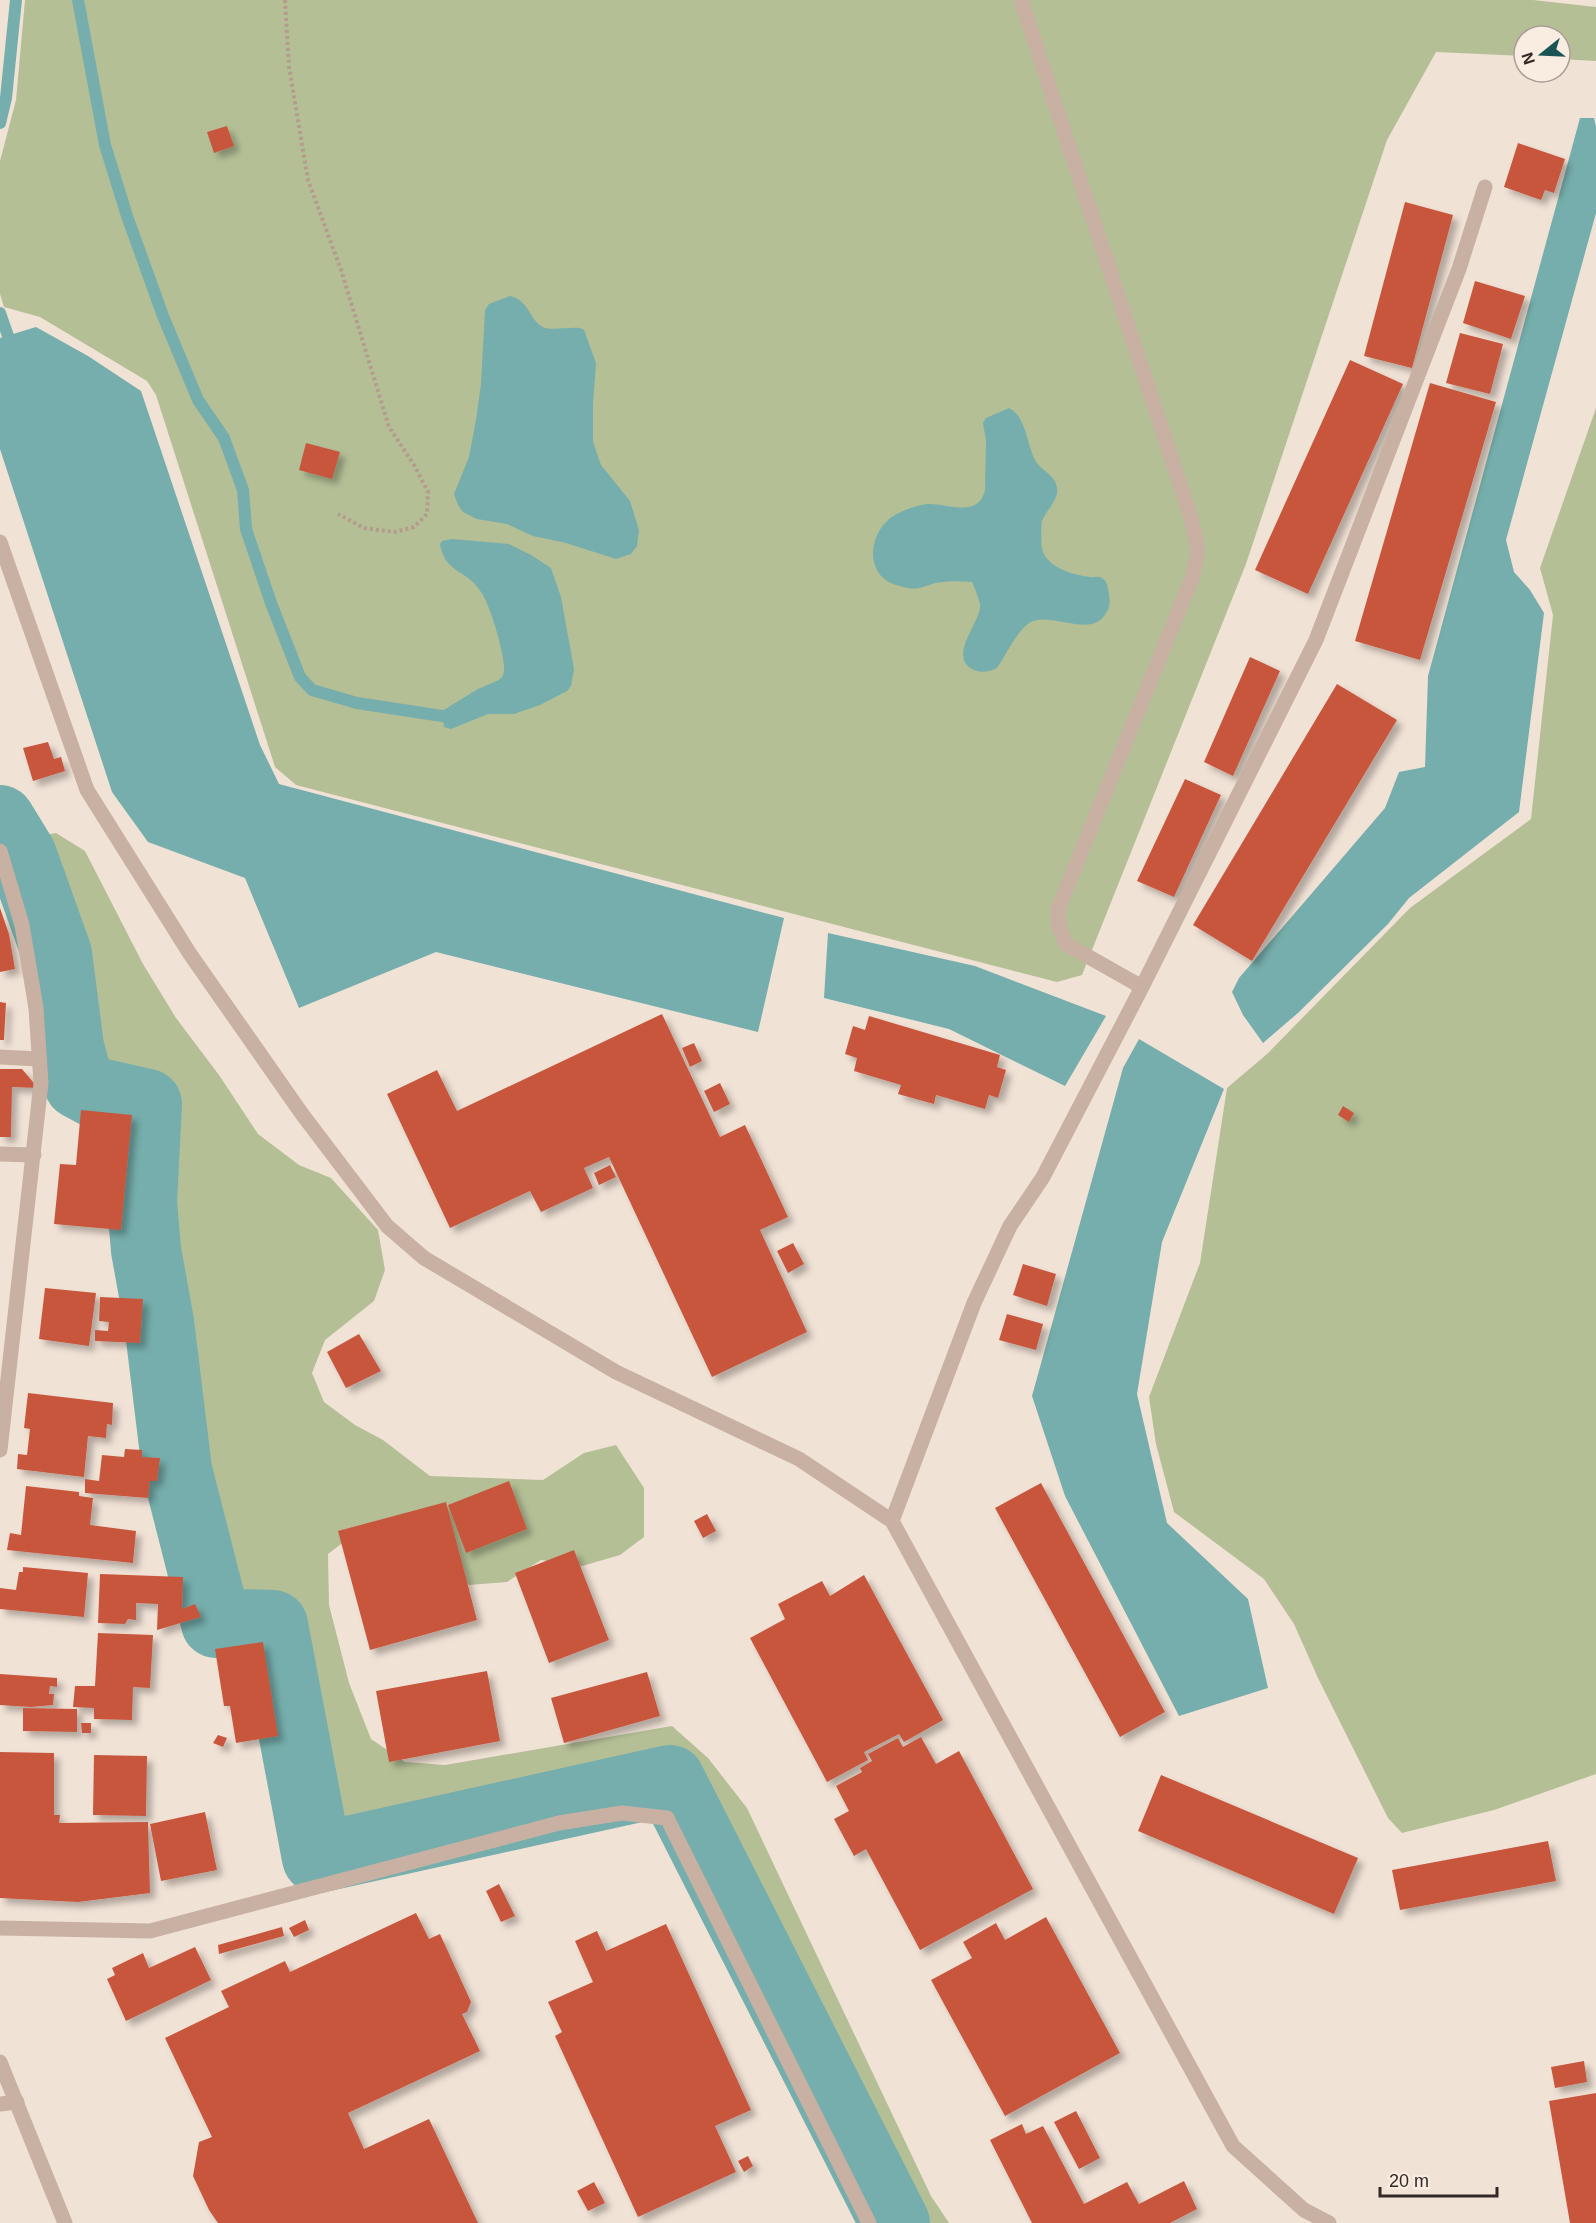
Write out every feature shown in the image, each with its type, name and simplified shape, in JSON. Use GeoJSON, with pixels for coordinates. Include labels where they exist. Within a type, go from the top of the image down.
{"type":"FeatureCollection","features":[{"type":"Feature","properties":{"kind":"street"},"geometry":{"type":"LineString","coordinates":[[1022,0],[1191,518],[1198,551],[1192,578],[1058,909],[1059,927],[1066,944],[1142,987]]}},
{"type":"Feature","properties":{"kind":"street"},"geometry":{"type":"LineString","coordinates":[[892,1521],[974,1303],[1010,1226],[1043,1177],[1142,987],[1316,640],[1455,280],[1485,188]]}},
{"type":"Feature","properties":{"kind":"street"},"geometry":{"type":"LineString","coordinates":[[0,542],[87,790],[190,954],[302,1114],[387,1226],[424,1258],[616,1372],[799,1459],[892,1521],[1233,2146],[1304,2210],[1329,2223]]}},
{"type":"Feature","properties":{"kind":"street"},"geometry":{"type":"LineString","coordinates":[[0,851],[22,925],[36,1008],[41,1083],[0,1450]]}},
{"type":"Feature","properties":{"kind":"street"},"geometry":{"type":"LineString","coordinates":[[0,1057],[39,1059]]}},
{"type":"Feature","properties":{"kind":"street"},"geometry":{"type":"LineString","coordinates":[[0,1154],[34,1155]]}},
{"type":"Feature","properties":{"kind":"street"},"geometry":{"type":"LineString","coordinates":[[0,1929],[150,1930],[559,1822],[622,1813],[668,1818],[869,2223]]}},
{"type":"Feature","properties":{"kind":"street"},"geometry":{"type":"LineString","coordinates":[[0,2062],[64,2223]]}},
{"type":"Feature","properties":{"kind":"street"},"geometry":{"type":"LineString","coordinates":[[0,2104],[17,2102]]}},
{"type":"Feature","properties":{"kind":"path"},"geometry":{"type":"LineString","coordinates":[[285,0],[289,67],[308,180],[341,270],[389,427],[414,465],[428,492],[427,514],[414,527],[395,532],[364,528],[338,514]]}},
{"type":"Feature","properties":{"kind":"green space"},"geometry":{"type":"Polygon","coordinates":[[[25,0],[1533,0],[1596,7],[1596,61],[1572,60],[1572,24],[1512,24],[1512,55],[1436,52],[1387,140],[1246,564],[1082,975],[1057,982],[296,785],[275,767],[156,395],[147,381],[40,317],[4,307],[0,294],[0,161],[16,100],[25,0]]]}},
{"type":"Feature","properties":{"kind":"green space"},"geometry":{"type":"Polygon","coordinates":[[[1596,408],[1596,1774],[1494,1810],[1402,1833],[1388,1818],[1318,1678],[1294,1624],[1264,1579],[1174,1512],[1156,1444],[1149,1397],[1200,1263],[1227,1088],[1267,1054],[1410,908],[1531,819],[1553,615],[1540,568],[1596,408]]]}},
{"type":"Feature","properties":{"kind":"green space"},"geometry":{"type":"Polygon","coordinates":[[[56,833],[85,851],[143,964],[176,1018],[219,1075],[258,1134],[299,1165],[331,1178],[378,1230],[385,1270],[374,1301],[325,1340],[312,1373],[324,1402],[355,1425],[383,1440],[430,1476],[543,1480],[584,1453],[616,1445],[644,1488],[644,1537],[620,1555],[582,1566],[541,1560],[507,1582],[469,1585],[431,1556],[350,1537],[328,1554],[329,1605],[349,1683],[371,1739],[405,1762],[445,1765],[672,1726],[708,1758],[747,1808],[931,2196],[949,2223],[906,2223],[893,2202],[675,1773],[324,1851],[280,1617],[223,1616],[182,1420],[164,1298],[151,1156],[156,1097],[96,1083],[88,1073],[73,997],[67,947],[36,853],[40,836],[56,833]]]}},
{"type":"Feature","properties":{"kind":"water"},"geometry":{"type":"Polygon","coordinates":[[[1580,118],[1594,118],[1596,127],[1596,213],[1506,540],[1514,572],[1530,590],[1544,613],[1519,812],[1409,898],[1388,924],[1299,1012],[1263,1043],[1243,1015],[1232,992],[1239,978],[1385,808],[1399,772],[1425,767],[1428,676],[1580,118]]]}},
{"type":"Feature","properties":{"kind":"water"},"geometry":{"type":"Polygon","coordinates":[[[510,296],[522,302],[536,321],[545,328],[584,330],[596,363],[593,442],[601,465],[630,501],[639,530],[637,546],[631,554],[616,559],[566,543],[533,536],[507,524],[477,519],[463,512],[458,505],[454,494],[469,457],[481,384],[485,310],[489,304],[510,296]]]}},
{"type":"Feature","properties":{"kind":"water"},"geometry":{"type":"Polygon","coordinates":[[[36,327],[88,356],[141,391],[260,745],[279,784],[784,918],[758,1032],[436,952],[299,1008],[245,878],[148,842],[112,792],[0,449],[0,338],[36,327]]]}},
{"type":"Feature","properties":{"kind":"water"},"geometry":{"type":"Polygon","coordinates":[[[1009,408],[1015,412],[1023,424],[1035,460],[1056,484],[1056,497],[1042,523],[1044,555],[1054,565],[1068,572],[1101,578],[1108,586],[1109,604],[1106,613],[1099,621],[1091,624],[1081,625],[1048,620],[1029,623],[1016,638],[997,668],[980,672],[966,664],[963,657],[964,648],[980,605],[972,582],[940,582],[915,588],[894,584],[887,581],[875,566],[874,546],[881,528],[902,511],[930,504],[970,507],[982,499],[985,490],[986,441],[983,423],[986,418],[1009,408]]]}},
{"type":"Feature","properties":{"kind":"water"},"geometry":{"type":"Polygon","coordinates":[[[452,539],[509,544],[551,568],[561,597],[574,669],[571,686],[567,691],[540,705],[514,714],[488,714],[451,729],[444,727],[442,711],[478,689],[499,680],[504,672],[500,644],[485,598],[469,579],[451,566],[443,554],[440,544],[442,541],[452,539]]]}},
{"type":"Feature","properties":{"kind":"water"},"geometry":{"type":"Polygon","coordinates":[[[828,933],[975,966],[1106,1016],[1065,1086],[949,1029],[824,998],[828,933]]]}},
{"type":"Feature","properties":{"kind":"water"},"geometry":{"type":"Polygon","coordinates":[[[1139,1039],[1224,1089],[1162,1242],[1137,1394],[1167,1523],[1248,1599],[1268,1688],[1179,1716],[1065,1496],[1032,1396],[1123,1068],[1139,1039]]]}},
{"type":"Feature","properties":{"kind":"building"},"geometry":{"type":"Polygon","coordinates":[[[227,126],[234,146],[214,153],[207,132],[227,126]]]}},
{"type":"Feature","properties":{"kind":"building"},"geometry":{"type":"Polygon","coordinates":[[[1518,143],[1565,159],[1554,193],[1545,190],[1541,200],[1504,187],[1518,143]]]}},
{"type":"Feature","properties":{"kind":"building"},"geometry":{"type":"Polygon","coordinates":[[[1405,202],[1453,215],[1412,368],[1364,356],[1405,202]]]}},
{"type":"Feature","properties":{"kind":"building"},"geometry":{"type":"Polygon","coordinates":[[[1475,281],[1525,296],[1511,339],[1463,323],[1475,281]]]}},
{"type":"Feature","properties":{"kind":"building"},"geometry":{"type":"Polygon","coordinates":[[[1460,333],[1503,344],[1490,394],[1446,383],[1460,333]]]}},
{"type":"Feature","properties":{"kind":"building"},"geometry":{"type":"Polygon","coordinates":[[[1350,360],[1403,384],[1308,594],[1255,570],[1350,360]]]}},
{"type":"Feature","properties":{"kind":"building"},"geometry":{"type":"Polygon","coordinates":[[[1430,383],[1496,402],[1420,660],[1355,641],[1430,383]]]}},
{"type":"Feature","properties":{"kind":"building"},"geometry":{"type":"Polygon","coordinates":[[[306,443],[340,452],[332,479],[299,470],[306,443]]]}},
{"type":"Feature","properties":{"kind":"building"},"geometry":{"type":"Polygon","coordinates":[[[1250,657],[1280,671],[1233,776],[1204,762],[1250,657]]]}},
{"type":"Feature","properties":{"kind":"building"},"geometry":{"type":"Polygon","coordinates":[[[1337,684],[1397,720],[1252,961],[1193,925],[1337,684]]]}},
{"type":"Feature","properties":{"kind":"building"},"geometry":{"type":"Polygon","coordinates":[[[48,742],[54,759],[61,757],[65,771],[33,781],[23,748],[48,742]]]}},
{"type":"Feature","properties":{"kind":"building"},"geometry":{"type":"Polygon","coordinates":[[[1185,779],[1221,795],[1174,897],[1137,881],[1185,779]]]}},
{"type":"Feature","properties":{"kind":"building"},"geometry":{"type":"Polygon","coordinates":[[[0,908],[9,934],[15,969],[0,972],[0,908]]]}},
{"type":"Feature","properties":{"kind":"building"},"geometry":{"type":"Polygon","coordinates":[[[0,1002],[6,1003],[4,1040],[0,1040],[0,1002]]]}},
{"type":"Feature","properties":{"kind":"building"},"geometry":{"type":"Polygon","coordinates":[[[662,1014],[720,1137],[745,1125],[788,1217],[760,1230],[807,1332],[712,1377],[609,1157],[584,1168],[593,1188],[541,1212],[530,1191],[450,1228],[387,1094],[437,1070],[457,1111],[662,1014]]]}},
{"type":"Feature","properties":{"kind":"building"},"geometry":{"type":"Polygon","coordinates":[[[869,1016],[1000,1055],[997,1067],[1006,1070],[998,1098],[989,1095],[985,1109],[936,1095],[934,1104],[898,1094],[901,1085],[854,1071],[857,1058],[845,1054],[853,1026],[865,1030],[869,1016]]]}},
{"type":"Feature","properties":{"kind":"building"},"geometry":{"type":"Polygon","coordinates":[[[694,1043],[702,1061],[690,1067],[682,1048],[694,1043]]]}},
{"type":"Feature","properties":{"kind":"building"},"geometry":{"type":"Polygon","coordinates":[[[0,1069],[22,1069],[38,1088],[12,1087],[11,1137],[0,1137],[0,1069]]]}},
{"type":"Feature","properties":{"kind":"building"},"geometry":{"type":"Polygon","coordinates":[[[720,1083],[730,1104],[714,1112],[704,1091],[720,1083]]]}},
{"type":"Feature","properties":{"kind":"building"},"geometry":{"type":"Polygon","coordinates":[[[1343,1106],[1354,1113],[1349,1122],[1338,1115],[1343,1106]]]}},
{"type":"Feature","properties":{"kind":"building"},"geometry":{"type":"Polygon","coordinates":[[[81,1110],[132,1115],[121,1230],[54,1224],[60,1164],[76,1165],[81,1110]]]}},
{"type":"Feature","properties":{"kind":"building"},"geometry":{"type":"Polygon","coordinates":[[[610,1165],[616,1177],[599,1185],[594,1173],[610,1165]]]}},
{"type":"Feature","properties":{"kind":"building"},"geometry":{"type":"Polygon","coordinates":[[[793,1243],[804,1264],[788,1273],[777,1251],[793,1243]]]}},
{"type":"Feature","properties":{"kind":"building"},"geometry":{"type":"Polygon","coordinates":[[[1023,1264],[1056,1274],[1047,1306],[1013,1295],[1023,1264]]]}},
{"type":"Feature","properties":{"kind":"building"},"geometry":{"type":"Polygon","coordinates":[[[45,1288],[96,1293],[89,1346],[39,1339],[45,1288]]]}},
{"type":"Feature","properties":{"kind":"building"},"geometry":{"type":"Polygon","coordinates":[[[100,1297],[143,1299],[140,1343],[95,1341],[95,1330],[108,1331],[109,1322],[99,1321],[100,1297]]]}},
{"type":"Feature","properties":{"kind":"building"},"geometry":{"type":"Polygon","coordinates":[[[1007,1314],[1043,1324],[1036,1350],[999,1340],[1007,1314]]]}},
{"type":"Feature","properties":{"kind":"building"},"geometry":{"type":"Polygon","coordinates":[[[359,1334],[381,1371],[346,1388],[327,1352],[359,1334]]]}},
{"type":"Feature","properties":{"kind":"building"},"geometry":{"type":"Polygon","coordinates":[[[28,1393],[113,1403],[112,1425],[107,1424],[106,1438],[88,1436],[84,1477],[17,1469],[18,1454],[27,1455],[30,1429],[24,1428],[28,1393]]]}},
{"type":"Feature","properties":{"kind":"building"},"geometry":{"type":"Polygon","coordinates":[[[125,1449],[142,1450],[142,1457],[160,1458],[157,1481],[150,1481],[148,1498],[85,1493],[85,1479],[99,1481],[102,1455],[124,1457],[125,1449]]]}},
{"type":"Feature","properties":{"kind":"building"},"geometry":{"type":"Polygon","coordinates":[[[509,1481],[527,1529],[466,1553],[448,1505],[509,1481]]]}},
{"type":"Feature","properties":{"kind":"building"},"geometry":{"type":"Polygon","coordinates":[[[1041,1483],[1165,1712],[1120,1737],[995,1508],[1041,1483]]]}},
{"type":"Feature","properties":{"kind":"building"},"geometry":{"type":"Polygon","coordinates":[[[26,1486],[79,1492],[79,1496],[93,1498],[90,1525],[136,1531],[133,1563],[7,1550],[10,1533],[21,1535],[26,1486]]]}},
{"type":"Feature","properties":{"kind":"building"},"geometry":{"type":"Polygon","coordinates":[[[446,1502],[477,1620],[370,1650],[338,1531],[446,1502]]]}},
{"type":"Feature","properties":{"kind":"building"},"geometry":{"type":"Polygon","coordinates":[[[707,1514],[716,1531],[703,1538],[694,1521],[707,1514]]]}},
{"type":"Feature","properties":{"kind":"building"},"geometry":{"type":"Polygon","coordinates":[[[574,1550],[609,1640],[549,1663],[515,1573],[574,1550]]]}},
{"type":"Feature","properties":{"kind":"building"},"geometry":{"type":"Polygon","coordinates":[[[23,1567],[88,1573],[84,1617],[0,1609],[0,1588],[16,1590],[19,1572],[23,1572],[23,1567]]]}},
{"type":"Feature","properties":{"kind":"building"},"geometry":{"type":"Polygon","coordinates":[[[100,1574],[183,1577],[182,1609],[195,1604],[201,1617],[157,1630],[158,1604],[136,1603],[136,1620],[128,1619],[125,1624],[98,1623],[100,1574]]]}},
{"type":"Feature","properties":{"kind":"building"},"geometry":{"type":"Polygon","coordinates":[[[864,1575],[943,1720],[904,1742],[899,1734],[864,1752],[868,1760],[827,1782],[750,1638],[785,1619],[778,1604],[822,1581],[830,1596],[864,1575]]]}},
{"type":"Feature","properties":{"kind":"building"},"geometry":{"type":"Polygon","coordinates":[[[98,1633],[153,1635],[150,1688],[133,1687],[132,1720],[94,1719],[94,1708],[73,1707],[75,1686],[95,1686],[98,1633]]]}},
{"type":"Feature","properties":{"kind":"building"},"geometry":{"type":"Polygon","coordinates":[[[263,1642],[278,1736],[236,1743],[230,1706],[224,1706],[215,1649],[263,1642]]]}},
{"type":"Feature","properties":{"kind":"building"},"geometry":{"type":"Polygon","coordinates":[[[487,1671],[500,1741],[389,1762],[376,1691],[487,1671]]]}},
{"type":"Feature","properties":{"kind":"building"},"geometry":{"type":"Polygon","coordinates":[[[647,1672],[660,1716],[564,1743],[551,1698],[647,1672]]]}},
{"type":"Feature","properties":{"kind":"building"},"geometry":{"type":"Polygon","coordinates":[[[0,1674],[57,1678],[57,1687],[50,1686],[49,1694],[54,1694],[53,1705],[31,1707],[0,1705],[0,1674]]]}},
{"type":"Feature","properties":{"kind":"building"},"geometry":{"type":"Polygon","coordinates":[[[23,1708],[77,1709],[77,1732],[23,1731],[23,1708]]]}},
{"type":"Feature","properties":{"kind":"building"},"geometry":{"type":"Polygon","coordinates":[[[81,1723],[91,1723],[91,1733],[82,1733],[81,1723]]]}},
{"type":"Feature","properties":{"kind":"building"},"geometry":{"type":"Polygon","coordinates":[[[218,1735],[227,1738],[223,1747],[213,1743],[218,1735]]]}},
{"type":"Feature","properties":{"kind":"building"},"geometry":{"type":"Polygon","coordinates":[[[921,1737],[936,1764],[959,1751],[1033,1889],[920,1950],[866,1849],[854,1856],[834,1819],[849,1811],[836,1786],[862,1772],[860,1768],[872,1761],[868,1754],[898,1738],[903,1747],[921,1737]]]}},
{"type":"Feature","properties":{"kind":"building"},"geometry":{"type":"Polygon","coordinates":[[[0,1752],[54,1753],[54,1815],[60,1815],[59,1823],[148,1822],[150,1893],[78,1902],[0,1898],[0,1752]]]}},
{"type":"Feature","properties":{"kind":"building"},"geometry":{"type":"Polygon","coordinates":[[[94,1755],[147,1756],[146,1816],[93,1815],[94,1755]]]}},
{"type":"Feature","properties":{"kind":"building"},"geometry":{"type":"Polygon","coordinates":[[[1161,1775],[1358,1858],[1334,1914],[1138,1831],[1161,1775]]]}},
{"type":"Feature","properties":{"kind":"building"},"geometry":{"type":"Polygon","coordinates":[[[205,1812],[217,1870],[161,1881],[150,1824],[205,1812]]]}},
{"type":"Feature","properties":{"kind":"building"},"geometry":{"type":"Polygon","coordinates":[[[1548,1841],[1556,1881],[1400,1910],[1392,1870],[1548,1841]]]}},
{"type":"Feature","properties":{"kind":"building"},"geometry":{"type":"Polygon","coordinates":[[[499,1884],[515,1916],[501,1922],[486,1891],[499,1884]]]}},
{"type":"Feature","properties":{"kind":"building"},"geometry":{"type":"Polygon","coordinates":[[[416,1913],[429,1939],[440,1934],[471,2002],[467,2012],[462,2014],[480,2051],[348,2113],[364,2149],[429,2119],[478,2223],[218,2223],[209,2210],[193,2176],[199,2142],[212,2137],[165,2038],[229,2007],[221,1991],[285,1961],[290,1972],[416,1913]]]}},
{"type":"Feature","properties":{"kind":"building"},"geometry":{"type":"Polygon","coordinates":[[[1046,1917],[1120,2053],[1005,2116],[931,1980],[972,1958],[963,1942],[996,1923],[1005,1940],[1046,1917]]]}},
{"type":"Feature","properties":{"kind":"building"},"geometry":{"type":"Polygon","coordinates":[[[305,1920],[309,1930],[294,1937],[289,1928],[305,1920]]]}},
{"type":"Feature","properties":{"kind":"building"},"geometry":{"type":"Polygon","coordinates":[[[666,1924],[751,2110],[715,2126],[736,2172],[638,2217],[555,2036],[562,2032],[548,2002],[593,1982],[575,1941],[597,1931],[606,1951],[666,1924]]]}},
{"type":"Feature","properties":{"kind":"building"},"geometry":{"type":"Polygon","coordinates":[[[282,1927],[284,1936],[219,1954],[218,1945],[282,1927]]]}},
{"type":"Feature","properties":{"kind":"building"},"geometry":{"type":"Polygon","coordinates":[[[195,1947],[211,1980],[126,2021],[107,1979],[115,1975],[112,1968],[143,1953],[149,1968],[195,1947]]]}},
{"type":"Feature","properties":{"kind":"building"},"geometry":{"type":"Polygon","coordinates":[[[1584,2061],[1587,2082],[1555,2088],[1551,2067],[1584,2061]]]}},
{"type":"Feature","properties":{"kind":"building"},"geometry":{"type":"Polygon","coordinates":[[[1596,2093],[1596,2223],[1570,2223],[1549,2101],[1596,2093]]]}},
{"type":"Feature","properties":{"kind":"building"},"geometry":{"type":"Polygon","coordinates":[[[1076,2111],[1100,2158],[1079,2169],[1054,2122],[1076,2111]]]}},
{"type":"Feature","properties":{"kind":"building"},"geometry":{"type":"Polygon","coordinates":[[[1022,2124],[1026,2134],[1043,2126],[1084,2204],[1127,2182],[1139,2204],[1184,2181],[1197,2209],[1170,2223],[1032,2223],[990,2140],[1022,2124]]]}},
{"type":"Feature","properties":{"kind":"building"},"geometry":{"type":"Polygon","coordinates":[[[748,2156],[753,2166],[744,2172],[738,2161],[748,2156]]]}},
{"type":"Feature","properties":{"kind":"building"},"geometry":{"type":"Polygon","coordinates":[[[594,2182],[605,2203],[588,2211],[577,2191],[594,2182]]]}},
{"type":"Feature","properties":{"kind":"waterway"},"geometry":{"type":"LineString","coordinates":[[0,123],[6,98],[16,0]]}},
{"type":"Feature","properties":{"kind":"waterway"},"geometry":{"type":"LineString","coordinates":[[78,0],[105,145],[127,216],[163,316],[198,400],[224,438],[243,490],[246,529],[271,603],[300,677],[312,690],[357,703],[442,716]]}},
{"type":"Feature","properties":{"kind":"waterway"},"geometry":{"type":"LineString","coordinates":[[0,313],[8,336]]}},
{"type":"Feature","properties":{"kind":"waterway"},"geometry":{"type":"LineString","coordinates":[[0,820],[22,856],[57,954],[69,1047],[79,1084],[94,1092],[147,1104],[142,1202],[146,1250],[159,1322],[177,1470],[216,1623],[273,1625],[317,1858],[670,1780],[895,2223]]}}]}
